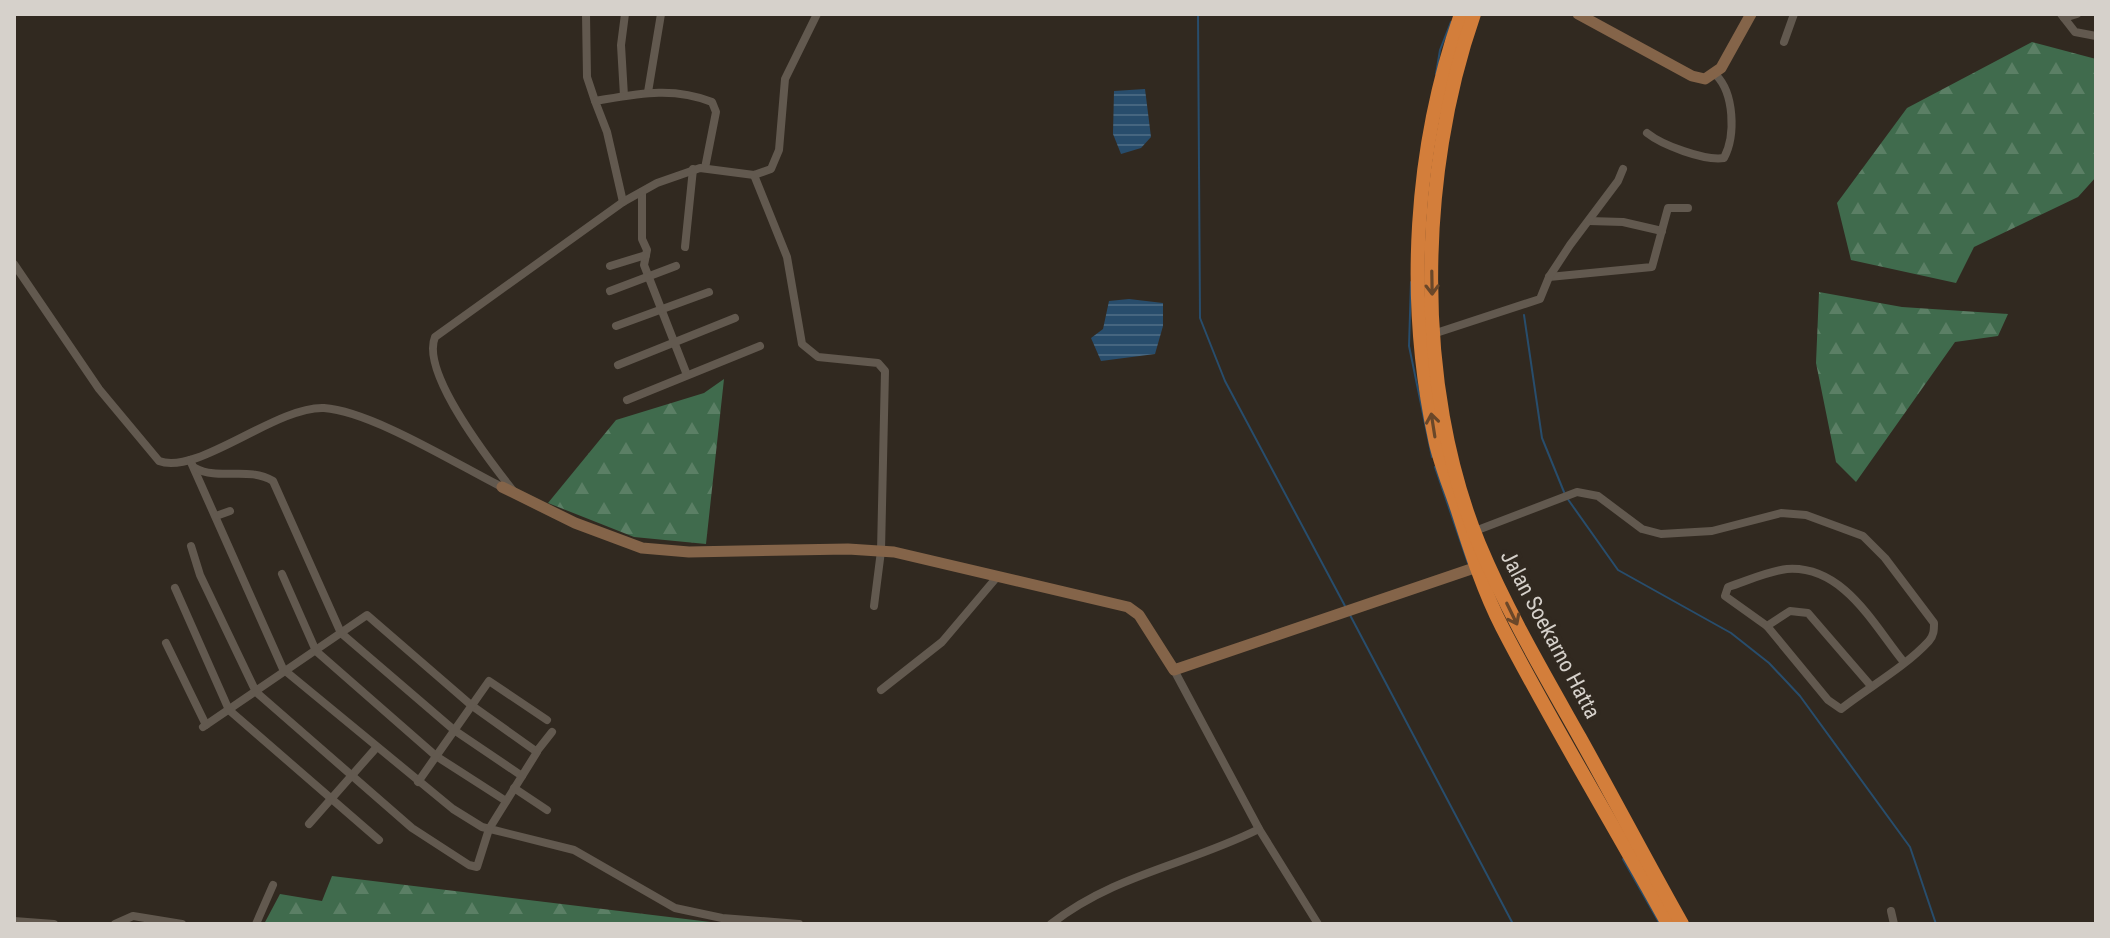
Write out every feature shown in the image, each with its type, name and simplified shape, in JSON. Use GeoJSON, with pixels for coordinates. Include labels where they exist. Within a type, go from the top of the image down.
{"type":"FeatureCollection","features":[{"type":"Feature","properties":{"kind":"highway","name":"Jalan Soekarno Hatta"},"geometry":{"type":"LineString","coordinates":[[1461,14],[1443,72],[1421,201],[1417,270],[1421,344],[1435,441],[1471,569],[1668,924]]}},
{"type":"Feature","properties":{"kind":"highway","name":"Jalan Soekarno Hatta"},"geometry":{"type":"LineString","coordinates":[[1474,14],[1452,87],[1443,132],[1431,234],[1433,334],[1451,449],[1475,531],[1512,616],[1682,924]]}},
{"type":"Feature","properties":{"kind":"street"},"geometry":{"type":"LineString","coordinates":[[586,14],[587,77],[607,132],[623,202]]}},
{"type":"Feature","properties":{"kind":"street"},"geometry":{"type":"LineString","coordinates":[[624,96],[621,45],[625,14]]}},
{"type":"Feature","properties":{"kind":"street"},"geometry":{"type":"LineString","coordinates":[[648,92],[661,14]]}},
{"type":"Feature","properties":{"kind":"street"},"geometry":{"type":"LineString","coordinates":[[514,493],[479,447],[445,388],[432,344],[435,337],[623,202],[642,192],[693,169],[754,175],[771,169],[776,163],[785,79],[817,14]]}},
{"type":"Feature","properties":{"kind":"street"},"geometry":{"type":"LineString","coordinates":[[1578,14],[1692,76],[1705,79],[1716,75],[1751,14]]}},
{"type":"Feature","properties":{"kind":"street"},"geometry":{"type":"LineString","coordinates":[[1784,42],[1794,14]]}},
{"type":"Feature","properties":{"kind":"street"},"geometry":{"type":"LineString","coordinates":[[2077,14],[2063,16],[2075,32],[2096,36]]}},
{"type":"Feature","properties":{"kind":"street"},"geometry":{"type":"LineString","coordinates":[[1647,133],[1655,139],[1709,158],[1724,158],[1730,136],[1730,102],[1728,88],[1716,75]]}},
{"type":"Feature","properties":{"kind":"street"},"geometry":{"type":"LineString","coordinates":[[595,101],[648,92],[677,91],[712,102],[716,112],[705,168]]}},
{"type":"Feature","properties":{"kind":"street"},"geometry":{"type":"LineString","coordinates":[[685,247],[693,169]]}},
{"type":"Feature","properties":{"kind":"street"},"geometry":{"type":"LineString","coordinates":[[1433,334],[1540,299],[1549,277],[1623,169]]}},
{"type":"Feature","properties":{"kind":"street"},"geometry":{"type":"LineString","coordinates":[[754,175],[787,257],[802,344],[818,357],[878,363],[884,367],[881,551],[874,606]]}},
{"type":"Feature","properties":{"kind":"street"},"geometry":{"type":"LineString","coordinates":[[642,192],[644,265],[687,375]]}},
{"type":"Feature","properties":{"kind":"street"},"geometry":{"type":"LineString","coordinates":[[1549,277],[1652,267],[1669,207],[1688,208]]}},
{"type":"Feature","properties":{"kind":"street"},"geometry":{"type":"LineString","coordinates":[[1589,221],[1623,222],[1662,231]]}},
{"type":"Feature","properties":{"kind":"street"},"geometry":{"type":"LineString","coordinates":[[610,266],[646,255]]}},
{"type":"Feature","properties":{"kind":"street"},"geometry":{"type":"LineString","coordinates":[[14,264],[99,389],[149,454],[167,464],[192,463],[279,419],[327,408],[383,427],[575,523],[642,548],[697,552],[881,551],[1132,609],[1174,670],[1259,829],[1318,924]]}},
{"type":"Feature","properties":{"kind":"street"},"geometry":{"type":"LineString","coordinates":[[610,291],[676,266]]}},
{"type":"Feature","properties":{"kind":"street"},"geometry":{"type":"LineString","coordinates":[[616,326],[709,292]]}},
{"type":"Feature","properties":{"kind":"street"},"geometry":{"type":"LineString","coordinates":[[618,365],[735,318]]}},
{"type":"Feature","properties":{"kind":"street"},"geometry":{"type":"LineString","coordinates":[[627,400],[760,346]]}},
{"type":"Feature","properties":{"kind":"street"},"geometry":{"type":"LineString","coordinates":[[192,463],[286,671],[453,809],[489,829],[574,850],[675,908],[722,918],[799,924]]}},
{"type":"Feature","properties":{"kind":"street"},"geometry":{"type":"LineString","coordinates":[[192,463],[207,472],[250,472],[273,481],[341,633],[454,730],[522,776]]}},
{"type":"Feature","properties":{"kind":"street"},"geometry":{"type":"LineString","coordinates":[[1475,531],[1577,492],[1598,496],[1642,529],[1661,534],[1712,531],[1781,513],[1817,517],[1863,536],[1885,558],[1934,623],[1934,634],[1929,641],[1841,709],[1836,708],[1767,626],[1737,608],[1725,596],[1728,587],[1786,569],[1825,576],[1845,589],[1903,661]]}},
{"type":"Feature","properties":{"kind":"street"},"geometry":{"type":"LineString","coordinates":[[216,516],[230,511]]}},
{"type":"Feature","properties":{"kind":"street"},"geometry":{"type":"LineString","coordinates":[[191,546],[200,575],[256,692],[412,828],[469,865],[477,867],[481,861],[489,829],[552,732]]}},
{"type":"Feature","properties":{"kind":"street"},"geometry":{"type":"LineString","coordinates":[[1174,670],[1471,569]]}},
{"type":"Feature","properties":{"kind":"street"},"geometry":{"type":"LineString","coordinates":[[282,574],[316,651],[436,756],[506,801]]}},
{"type":"Feature","properties":{"kind":"street"},"geometry":{"type":"LineString","coordinates":[[881,690],[942,642],[997,577]]}},
{"type":"Feature","properties":{"kind":"street"},"geometry":{"type":"LineString","coordinates":[[175,588],[229,710],[379,840]]}},
{"type":"Feature","properties":{"kind":"street"},"geometry":{"type":"LineString","coordinates":[[1767,626],[1790,611],[1808,613],[1871,686]]}},
{"type":"Feature","properties":{"kind":"street"},"geometry":{"type":"LineString","coordinates":[[166,643],[204,726],[369,616],[471,705],[537,751]]}},
{"type":"Feature","properties":{"kind":"street"},"geometry":{"type":"LineString","coordinates":[[418,782],[488,682],[547,720]]}},
{"type":"Feature","properties":{"kind":"street"},"geometry":{"type":"LineString","coordinates":[[309,824],[376,748]]}},
{"type":"Feature","properties":{"kind":"street"},"geometry":{"type":"LineString","coordinates":[[514,788],[547,810]]}},
{"type":"Feature","properties":{"kind":"street"},"geometry":{"type":"LineString","coordinates":[[1051,924],[1102,889],[1188,861],[1259,829]]}},
{"type":"Feature","properties":{"kind":"street"},"geometry":{"type":"LineString","coordinates":[[256,924],[273,885]]}},
{"type":"Feature","properties":{"kind":"street"},"geometry":{"type":"LineString","coordinates":[[1891,911],[1894,924]]}},
{"type":"Feature","properties":{"kind":"street"},"geometry":{"type":"LineString","coordinates":[[115,924],[133,916],[182,924]]}},
{"type":"Feature","properties":{"kind":"street"},"geometry":{"type":"LineString","coordinates":[[14,921],[54,924]]}},
{"type":"Feature","properties":{"kind":"green space"},"geometry":{"type":"Polygon","coordinates":[[[2032,42],[2096,59],[2096,177],[2078,197],[1974,247],[1956,283],[1851,260],[1837,203],[1907,108],[2032,42]]]}},
{"type":"Feature","properties":{"kind":"green space"},"geometry":{"type":"Polygon","coordinates":[[[1819,292],[1902,307],[2008,314],[1998,336],[1955,342],[1856,482],[1836,462],[1816,363],[1819,292]]]}},
{"type":"Feature","properties":{"kind":"green space"},"geometry":{"type":"Polygon","coordinates":[[[724,379],[706,544],[634,537],[548,503],[616,420],[704,393],[724,379]]]}},
{"type":"Feature","properties":{"kind":"green space"},"geometry":{"type":"Polygon","coordinates":[[[332,876],[727,924],[264,924],[280,894],[322,901],[332,876]]]}},
{"type":"Feature","properties":{"kind":"water"},"geometry":{"type":"Polygon","coordinates":[[[1145,89],[1151,137],[1141,148],[1121,154],[1113,134],[1114,91],[1145,89]]]}},
{"type":"Feature","properties":{"kind":"water"},"geometry":{"type":"Polygon","coordinates":[[[1129,299],[1163,303],[1163,326],[1155,354],[1101,361],[1091,338],[1103,329],[1109,301],[1129,299]]]}},
{"type":"Feature","properties":{"kind":"waterway"},"geometry":{"type":"LineString","coordinates":[[1198,14],[1200,318],[1225,381],[1345,606]]}},
{"type":"Feature","properties":{"kind":"waterway"},"geometry":{"type":"LineString","coordinates":[[1436,74],[1440,50],[1451,22]]}},
{"type":"Feature","properties":{"kind":"waterway"},"geometry":{"type":"LineString","coordinates":[[1411,282],[1409,346],[1432,457]]}},
{"type":"Feature","properties":{"kind":"waterway"},"geometry":{"type":"LineString","coordinates":[[1524,315],[1542,438],[1564,492]]}},
{"type":"Feature","properties":{"kind":"waterway"},"geometry":{"type":"LineString","coordinates":[[1435,467],[1468,563]]}},
{"type":"Feature","properties":{"kind":"waterway"},"geometry":{"type":"LineString","coordinates":[[1567,498],[1618,570],[1731,633],[1769,663],[1800,696],[1910,847],[1936,924]]}},
{"type":"Feature","properties":{"kind":"waterway"},"geometry":{"type":"LineString","coordinates":[[1350,615],[1513,924]]}},
{"type":"Feature","properties":{"kind":"waterway"},"geometry":{"type":"LineString","coordinates":[[1623,859],[1660,924]]}}]}
